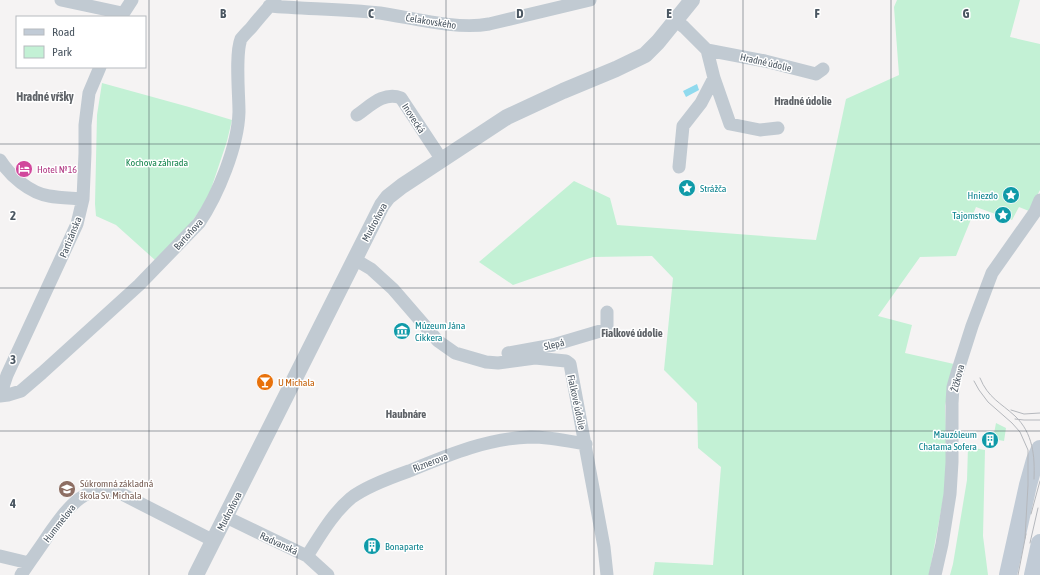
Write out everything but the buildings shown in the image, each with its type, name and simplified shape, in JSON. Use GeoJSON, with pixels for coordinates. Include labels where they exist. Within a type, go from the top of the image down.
{"type":"FeatureCollection","features":[{"type":"Feature","properties":{"kind":"main road"},"geometry":{"type":"LineString","coordinates":[[1008,575],[1028,485],[1035,460],[1040,449]]}},
{"type":"Feature","properties":{"kind":"main road"},"geometry":{"type":"LineString","coordinates":[[1033,575],[1040,543]]}},
{"type":"Feature","properties":{"kind":"street"},"geometry":{"type":"LineString","coordinates":[[61,0],[121,15],[132,0]]}},
{"type":"Feature","properties":{"kind":"street","name":"Čelakovského"},"geometry":{"type":"LineString","coordinates":[[272,3],[378,13],[455,25],[475,26],[590,0]]}},
{"type":"Feature","properties":{"kind":"street","name":"Mudroňova"},"geometry":{"type":"LineString","coordinates":[[196,575],[354,259],[382,205],[388,197],[506,117],[645,55],[658,42],[692,0]]}},
{"type":"Feature","properties":{"kind":"street","name":"Bartoňova"},"geometry":{"type":"LineString","coordinates":[[0,396],[8,395],[21,390],[42,373],[139,285],[204,216],[218,189],[229,160],[236,135],[239,117],[239,56],[241,40],[272,3]]}},
{"type":"Feature","properties":{"kind":"street"},"geometry":{"type":"LineString","coordinates":[[675,20],[684,26],[707,50],[714,78],[730,124],[760,130],[778,128]]}},
{"type":"Feature","properties":{"kind":"street","name":"Hradné údolie"},"geometry":{"type":"LineString","coordinates":[[707,50],[765,60],[816,74],[824,69]]}},
{"type":"Feature","properties":{"kind":"street","name":"Partizánska"},"geometry":{"type":"LineString","coordinates":[[0,396],[7,375],[77,224],[83,199],[85,125],[89,93],[100,68]]}},
{"type":"Feature","properties":{"kind":"street"},"geometry":{"type":"LineString","coordinates":[[679,167],[683,126],[701,103],[714,78]]}},
{"type":"Feature","properties":{"kind":"street","name":"Inovecká"},"geometry":{"type":"LineString","coordinates":[[357,115],[383,97],[394,96],[401,98],[442,160]]}},
{"type":"Feature","properties":{"kind":"street"},"geometry":{"type":"LineString","coordinates":[[0,160],[12,175],[39,193],[49,196],[83,199]]}},
{"type":"Feature","properties":{"kind":"street","name":"Žižkova"},"geometry":{"type":"LineString","coordinates":[[935,575],[942,544],[950,494],[953,387],[972,326],[992,273],[1035,212],[1040,200]]}},
{"type":"Feature","properties":{"kind":"street","name":"Fialkové údolie"},"geometry":{"type":"LineString","coordinates":[[354,259],[371,269],[393,289],[438,341],[455,353],[486,362],[498,363],[535,358],[566,362],[570,364],[586,444],[604,548],[607,575]]}},
{"type":"Feature","properties":{"kind":"street","name":"Slepá"},"geometry":{"type":"LineString","coordinates":[[486,362],[493,355],[553,345],[607,329],[607,312]]}},
{"type":"Feature","properties":{"kind":"street","name":"Riznerova"},"geometry":{"type":"LineString","coordinates":[[307,556],[333,517],[352,497],[403,473],[461,450],[498,441],[532,437],[586,444]]}},
{"type":"Feature","properties":{"kind":"street","name":"Hummelova"},"geometry":{"type":"LineString","coordinates":[[21,575],[29,569],[67,510],[82,497],[93,492],[104,491],[118,493],[214,541]]}},
{"type":"Feature","properties":{"kind":"street","name":"Radvanská"},"geometry":{"type":"LineString","coordinates":[[226,517],[307,556],[328,575]]}},
{"type":"Feature","properties":{"kind":"street"},"geometry":{"type":"LineString","coordinates":[[0,556],[29,569]]}},
{"type":"Feature","properties":{"kind":"green space"},"geometry":{"type":"Polygon","coordinates":[[[897,0],[1020,0],[1010,37],[1040,44],[1040,190],[1029,211],[1019,207],[1012,220],[976,207],[956,256],[920,257],[878,316],[912,325],[905,353],[954,364],[945,406],[948,473],[929,575],[653,575],[655,562],[713,565],[721,467],[698,448],[697,403],[664,370],[673,278],[652,256],[593,257],[513,285],[479,262],[574,181],[610,198],[617,225],[816,240],[846,99],[899,75],[894,7],[897,0]]]}},
{"type":"Feature","properties":{"kind":"green space","name":"Kochova záhrada"},"geometry":{"type":"Polygon","coordinates":[[[102,83],[232,120],[227,141],[208,198],[189,226],[155,260],[116,225],[96,216],[97,115],[102,83]]]}},
{"type":"Feature","properties":{"kind":"green space"},"geometry":{"type":"Polygon","coordinates":[[[996,423],[1006,428],[1004,441],[993,439],[996,423]]]}},
{"type":"Feature","properties":{"kind":"green space"},"geometry":{"type":"Polygon","coordinates":[[[968,447],[985,450],[983,536],[988,575],[950,575],[967,480],[968,447]]]}},
{"type":"Feature","properties":{"kind":"water"},"geometry":{"type":"Polygon","coordinates":[[[697,84],[699,90],[686,97],[683,91],[697,84]]]}},
{"type":"Feature","properties":{"kind":"tram line"},"geometry":{"type":"LineString","coordinates":[[980,378],[987,391],[995,400],[1015,416],[1026,430],[1032,445],[1034,479]]}},
{"type":"Feature","properties":{"kind":"tram line"},"geometry":{"type":"LineString","coordinates":[[974,381],[988,402],[1020,432],[1028,450],[1025,538]]}},
{"type":"Feature","properties":{"kind":"tram line"},"geometry":{"type":"LineString","coordinates":[[1011,410],[1024,414],[1040,413]]}},
{"type":"Feature","properties":{"kind":"tram line"},"geometry":{"type":"LineString","coordinates":[[1015,419],[1040,420]]}},
{"type":"Feature","properties":{"kind":"tram line"},"geometry":{"type":"LineString","coordinates":[[1031,514],[1040,481]]}},
{"type":"Feature","properties":{"kind":"tram line"},"geometry":{"type":"LineString","coordinates":[[1030,543],[1038,508]]}},
{"type":"Feature","properties":{"kind":"tram line"},"geometry":{"type":"LineString","coordinates":[[1018,575],[1026,534]]}},
{"type":"Feature","properties":{"kind":"place","name":"Hotel №16"},"geometry":{"type":"Point","coordinates":[24,169]}},
{"type":"Feature","properties":{"kind":"place","name":"Strážča"},"geometry":{"type":"Point","coordinates":[687,188]}},
{"type":"Feature","properties":{"kind":"place","name":"Hniezdo"},"geometry":{"type":"Point","coordinates":[1011,195]}},
{"type":"Feature","properties":{"kind":"place","name":"Tajomstvo"},"geometry":{"type":"Point","coordinates":[1003,215]}},
{"type":"Feature","properties":{"kind":"place","name":"Múzeum Jána Cikkera"},"geometry":{"type":"Point","coordinates":[402,331]}},
{"type":"Feature","properties":{"kind":"place","name":"U Michala"},"geometry":{"type":"Point","coordinates":[265,382]}},
{"type":"Feature","properties":{"kind":"place","name":"Mauzóleum Chatama Sofera"},"geometry":{"type":"Point","coordinates":[990,440]}},
{"type":"Feature","properties":{"kind":"place","name":"Súkromná základná škola Sv. Michala"},"geometry":{"type":"Point","coordinates":[67,489]}},
{"type":"Feature","properties":{"kind":"place","name":"Bonaparte"},"geometry":{"type":"Point","coordinates":[372,546]}},
{"type":"Feature","properties":{"kind":"district","name":"Hradné vŕšky"},"geometry":{"type":"Point","coordinates":[45,97]}},
{"type":"Feature","properties":{"kind":"district","name":"Hradné údolie"},"geometry":{"type":"Point","coordinates":[803,101]}},
{"type":"Feature","properties":{"kind":"district","name":"Fialkové údolie"},"geometry":{"type":"Point","coordinates":[632,333]}},
{"type":"Feature","properties":{"kind":"district","name":"Haubnáre"},"geometry":{"type":"Point","coordinates":[406,414]}}]}
